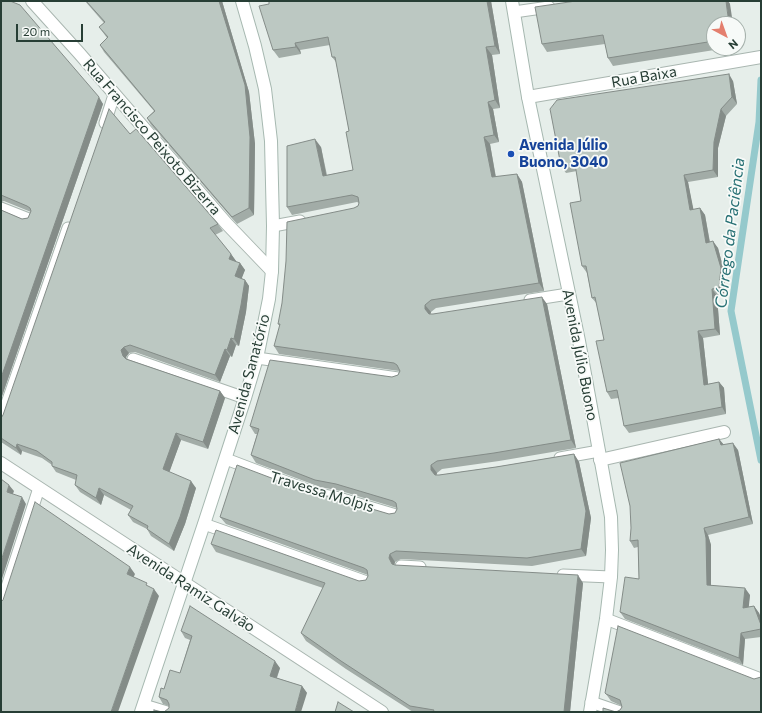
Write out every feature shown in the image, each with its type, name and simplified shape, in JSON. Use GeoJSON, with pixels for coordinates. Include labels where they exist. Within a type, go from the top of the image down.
{"type":"FeatureCollection","features":[{"type":"Feature","properties":{"kind":"street","name":"Rua Francisco Peixoto Bizerra"},"geometry":{"type":"LineString","coordinates":[[32,1],[226,223],[272,271]]}},
{"type":"Feature","properties":{"kind":"street","name":"Avenida Sanatório"},"geometry":{"type":"LineString","coordinates":[[143,708],[245,398],[257,358],[269,299],[272,271],[273,226],[271,141],[265,89],[256,46],[242,1]]}},
{"type":"Feature","properties":{"kind":"street","name":"Avenida Júlio Buono"},"geometry":{"type":"LineString","coordinates":[[513,7],[528,97],[579,341],[611,517],[612,550],[606,619],[591,707]]}},
{"type":"Feature","properties":{"kind":"street","name":"Rua Baixa"},"geometry":{"type":"LineString","coordinates":[[528,97],[761,57]]}},
{"type":"Feature","properties":{"kind":"street"},"geometry":{"type":"LineString","coordinates":[[599,456],[724,432]]}},
{"type":"Feature","properties":{"kind":"street","name":"Avenida Ramiz Galvão"},"geometry":{"type":"LineString","coordinates":[[1,463],[382,712]]}},
{"type":"Feature","properties":{"kind":"lane"},"geometry":{"type":"LineString","coordinates":[[513,7],[557,6]]}},
{"type":"Feature","properties":{"kind":"lane"},"geometry":{"type":"LineString","coordinates":[[102,132],[114,95]]}},
{"type":"Feature","properties":{"kind":"lane"},"geometry":{"type":"LineString","coordinates":[[1,208],[29,219]]}},
{"type":"Feature","properties":{"kind":"lane"},"geometry":{"type":"LineString","coordinates":[[273,226],[312,218]]}},
{"type":"Feature","properties":{"kind":"lane"},"geometry":{"type":"LineString","coordinates":[[1,420],[71,220]]}},
{"type":"Feature","properties":{"kind":"lane"},"geometry":{"type":"LineString","coordinates":[[522,301],[568,294]]}},
{"type":"Feature","properties":{"kind":"lane"},"geometry":{"type":"LineString","coordinates":[[257,358],[398,378]]}},
{"type":"Feature","properties":{"kind":"lane"},"geometry":{"type":"LineString","coordinates":[[133,359],[245,398]]}},
{"type":"Feature","properties":{"kind":"lane"},"geometry":{"type":"LineString","coordinates":[[546,460],[599,456]]}},
{"type":"Feature","properties":{"kind":"lane","name":"Travessa Molpis"},"geometry":{"type":"LineString","coordinates":[[226,459],[318,494],[339,498],[396,515]]}},
{"type":"Feature","properties":{"kind":"lane"},"geometry":{"type":"LineString","coordinates":[[1,605],[40,488]]}},
{"type":"Feature","properties":{"kind":"lane"},"geometry":{"type":"LineString","coordinates":[[204,524],[367,582]]}},
{"type":"Feature","properties":{"kind":"lane"},"geometry":{"type":"LineString","coordinates":[[401,566],[432,567]]}},
{"type":"Feature","properties":{"kind":"lane"},"geometry":{"type":"LineString","coordinates":[[548,574],[610,577]]}},
{"type":"Feature","properties":{"kind":"lane"},"geometry":{"type":"LineString","coordinates":[[606,619],[761,679]]}},
{"type":"Feature","properties":{"kind":"lane"},"geometry":{"type":"LineString","coordinates":[[591,707],[620,712]]}},
{"type":"Feature","properties":{"kind":"lane"},"geometry":{"type":"LineString","coordinates":[[143,708],[167,712]]}},
{"type":"Feature","properties":{"kind":"building"},"geometry":{"type":"Polygon","coordinates":[[[1,1],[10,1],[20,5],[99,97],[1,378],[1,210],[22,219],[28,218],[31,211],[27,206],[1,195],[1,1]]]}},
{"type":"Feature","properties":{"kind":"building"},"geometry":{"type":"Polygon","coordinates":[[[86,1],[219,1],[245,85],[250,137],[249,208],[232,217],[147,118],[155,111],[100,45],[108,37],[99,27],[105,22],[86,1]]]}},
{"type":"Feature","properties":{"kind":"building"},"geometry":{"type":"Polygon","coordinates":[[[269,1],[487,1],[495,46],[486,47],[495,100],[488,102],[494,135],[484,137],[492,177],[517,174],[539,283],[431,300],[425,305],[425,309],[429,314],[433,314],[542,297],[571,440],[437,461],[431,465],[431,470],[435,475],[439,475],[574,454],[586,511],[581,549],[527,558],[396,551],[390,554],[389,558],[392,564],[395,565],[578,575],[564,712],[433,712],[434,710],[410,706],[301,633],[325,583],[211,544],[216,530],[359,581],[366,580],[368,576],[367,570],[364,568],[220,517],[237,465],[311,493],[332,497],[389,514],[395,513],[397,509],[396,503],[393,501],[336,484],[315,480],[251,455],[259,429],[250,426],[270,360],[392,377],[398,375],[400,371],[394,363],[274,346],[280,324],[278,324],[282,303],[286,261],[287,222],[354,208],[358,206],[359,203],[358,197],[352,195],[287,207],[287,146],[315,139],[323,176],[353,170],[346,132],[349,131],[335,57],[332,57],[328,37],[295,43],[296,47],[273,50],[259,6],[269,4],[269,1]]]}},
{"type":"Feature","properties":{"kind":"building"},"geometry":{"type":"Polygon","coordinates":[[[576,1],[726,1],[728,16],[706,16],[706,42],[608,58],[603,35],[542,44],[535,7],[576,1]]]}},
{"type":"Feature","properties":{"kind":"building"},"geometry":{"type":"Polygon","coordinates":[[[729,74],[732,97],[721,109],[714,142],[713,170],[684,175],[690,210],[700,208],[706,243],[713,241],[721,268],[719,288],[712,289],[715,329],[698,331],[704,385],[719,382],[722,407],[624,426],[617,390],[607,392],[596,341],[604,340],[595,297],[592,298],[586,266],[582,266],[570,203],[581,201],[575,164],[561,166],[550,109],[557,100],[729,74]]]}},
{"type":"Feature","properties":{"kind":"building"},"geometry":{"type":"Polygon","coordinates":[[[109,109],[130,134],[136,129],[218,224],[210,228],[231,254],[229,259],[240,263],[235,276],[245,280],[234,339],[231,338],[227,350],[225,349],[215,375],[130,345],[121,350],[126,359],[220,391],[203,442],[176,433],[163,469],[191,481],[180,517],[169,544],[147,529],[148,526],[128,515],[133,506],[99,488],[96,498],[75,485],[77,475],[52,466],[52,462],[37,451],[17,444],[16,448],[1,438],[1,418],[109,109]]]}},
{"type":"Feature","properties":{"kind":"building"},"geometry":{"type":"Polygon","coordinates":[[[719,439],[721,445],[733,443],[749,517],[704,528],[706,538],[707,585],[745,588],[743,608],[754,606],[761,629],[741,633],[739,658],[620,612],[625,577],[639,579],[638,540],[630,541],[630,506],[620,463],[719,439]]]}},
{"type":"Feature","properties":{"kind":"building"},"geometry":{"type":"Polygon","coordinates":[[[1,479],[9,485],[7,492],[22,497],[1,561],[1,479]]]}},
{"type":"Feature","properties":{"kind":"building"},"geometry":{"type":"Polygon","coordinates":[[[35,502],[130,567],[127,574],[147,583],[146,585],[154,589],[111,712],[1,712],[1,602],[3,600],[35,502]]]}},
{"type":"Feature","properties":{"kind":"building"},"geometry":{"type":"Polygon","coordinates":[[[190,606],[275,661],[270,676],[302,686],[295,712],[164,712],[169,708],[169,704],[167,700],[159,697],[161,688],[164,689],[170,670],[180,673],[192,636],[181,631],[190,606]]]}},
{"type":"Feature","properties":{"kind":"building"},"geometry":{"type":"Polygon","coordinates":[[[618,626],[754,679],[761,677],[761,712],[616,712],[622,707],[620,700],[605,693],[618,626]]]}},
{"type":"Feature","properties":{"kind":"building"},"geometry":{"type":"Polygon","coordinates":[[[338,702],[354,712],[335,712],[338,702]]]}},
{"type":"Feature","properties":{"kind":"building"},"geometry":{"type":"Polygon","coordinates":[[[603,708],[616,712],[603,712],[603,708]]]}},
{"type":"Feature","properties":{"kind":"waterway","name":"Córrego da Paciência"},"geometry":{"type":"LineString","coordinates":[[761,80],[759,122],[731,311],[761,460]]}},
{"type":"Feature","properties":{"kind":"place","name":"Avenida Júlio Buono, 3040"},"geometry":{"type":"Point","coordinates":[511,154]}}]}
